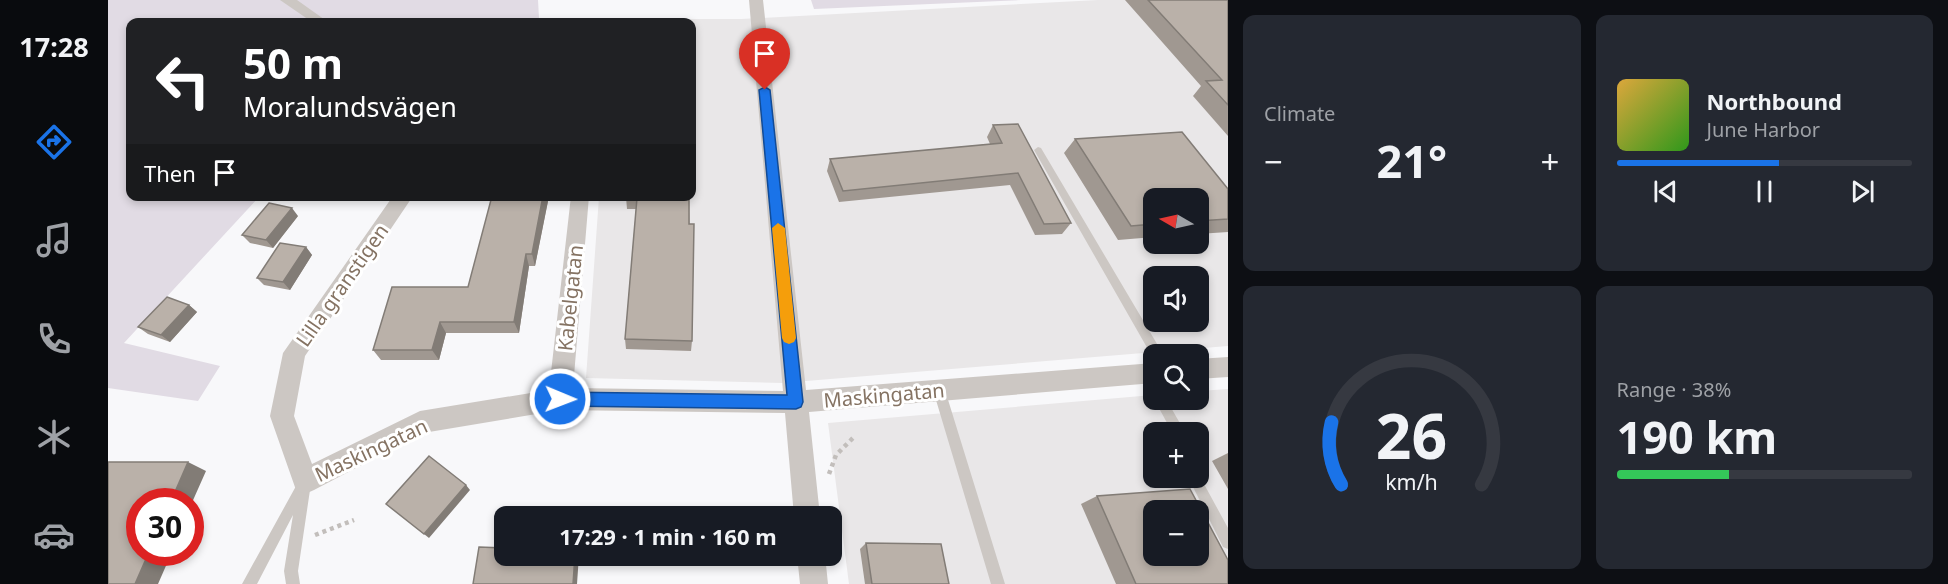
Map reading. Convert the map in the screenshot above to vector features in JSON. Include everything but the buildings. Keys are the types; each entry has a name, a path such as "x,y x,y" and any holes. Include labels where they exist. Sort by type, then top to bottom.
{"street":[{"path":"287,0 315,18"},
{"path":"756,0 806,506"},
{"name":"Lilla granstigen","path":"305,481 282,416 294,352 400,201"},
{"name":"Kabelgatan","path":"560,399 580,201"},
{"path":"1209,368 1228,367"},
{"name":"Maskingatan","path":"305,481 420,422 560,399 796,402 1143,373"},
{"path":"812,566 814,584"}],"lane":[{"path":"1038,150 1143,354"},
{"path":"939,390 998,584"},
{"path":"293,584 291,571 305,481"},
{"path":"249,584 305,481"},
{"path":"1200,488 1228,542"}],"path":[{"path":"827,484 836,455 855,436"},
{"path":"295,543 354,520"}],"shaded area":[{"path":"108,0 538,0 539,18 126,18 126,201 255,201 124,343 220,366 198,401 108,388"},
{"path":"811,0 1021,0 814,9"},
{"path":"1098,0 1228,0 1228,346 1209,348 1209,344 1143,344 1143,353 782,383 586,378 599,201 696,201 696,19 741,19"},
{"path":"1228,389 1228,584 849,584 842,530 842,506 839,506 828,423 1143,396 1143,410 1209,410 1209,390"}],"slow traffic":[{"path":"778,228 789,338"}],"route":[{"path":"560,399 796,402 765,90"}]}
